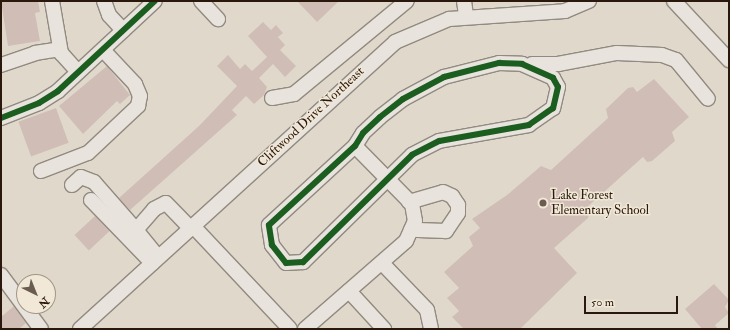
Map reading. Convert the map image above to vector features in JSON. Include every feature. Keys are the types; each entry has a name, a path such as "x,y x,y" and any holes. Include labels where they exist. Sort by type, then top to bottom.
{"street":[{"path":"52,1 60,49 78,72"},
{"path":"104,1 106,10 123,30"},
{"path":"1,118 45,100 103,50 155,1"},
{"path":"201,1 218,19"},
{"path":"272,98 294,94 407,1"},
{"path":"464,1 466,16"},
{"name":"Cliftwood Drive Northeast","path":"80,329 395,42 420,29 466,16 565,11 589,1"},
{"path":"674,1 729,60"},
{"path":"1,65 34,52 60,49"},
{"path":"41,171 88,153 138,106 140,96 135,84 103,50"},
{"path":"522,64 545,72 558,87 553,108 540,120 439,141 412,155 388,181 303,262 286,262 272,245 269,225 355,146 380,117 444,77 499,63 558,64 617,53 662,55 676,60 708,99"},
{"path":"305,329 406,241 415,221 409,202 355,146"},
{"path":"72,185 81,177 94,182 136,230 155,260"},
{"path":"409,202 443,192 452,196 458,209 452,226 446,231 411,230"},
{"path":"91,200 155,260"},
{"path":"136,230 154,209 166,203 290,329"},
{"path":"382,263 427,310 431,329"},
{"path":"1,275 41,329"},
{"path":"350,291 384,329"}],"building":[{"path":"1,1 38,1 40,12 35,13 40,41 8,46"},
{"path":"297,1 339,1 317,22"},
{"path":"263,22 271,30 276,25 283,33 278,37 285,45 280,50 296,66 285,77 273,64 259,78 267,87 264,95 254,104 246,96 232,110 237,115 130,210 119,198 199,126 237,86 217,66 228,55 240,69 245,64 252,71 267,57 248,36"},
{"path":"107,66 130,95 120,104 117,101 83,134 59,106"},
{"name":"Lake Forest Elementary School","path":"654,79 689,117 672,132 675,141 652,161 647,162 643,157 585,209 589,214 588,218 554,248 577,273 520,329 464,329 452,317 459,311 447,298 459,288 444,272 473,246 469,237 480,228 472,219 507,195 541,166 551,170 608,118 606,109 628,88 633,87 637,92"},
{"path":"56,108 69,143 31,156 18,122"},
{"path":"95,216 109,231 89,250 75,235"},
{"path":"714,284 729,300 725,307 729,313 715,325 718,329 702,329 685,309"},
{"path":"14,306 16,309 16,314 20,314 26,323 19,329 1,329 1,317"}],"cycle path":[{"path":"1,118 39,103 58,91 155,1"},
{"path":"499,63 522,64 553,78 558,87 553,108 529,125 439,141 412,155 303,262 286,263 272,245 269,225 355,146 363,133 380,117 403,99 444,77 499,63"}],"place":[{"name":"Lake Forest Elementary School","path":"543,203"}]}
